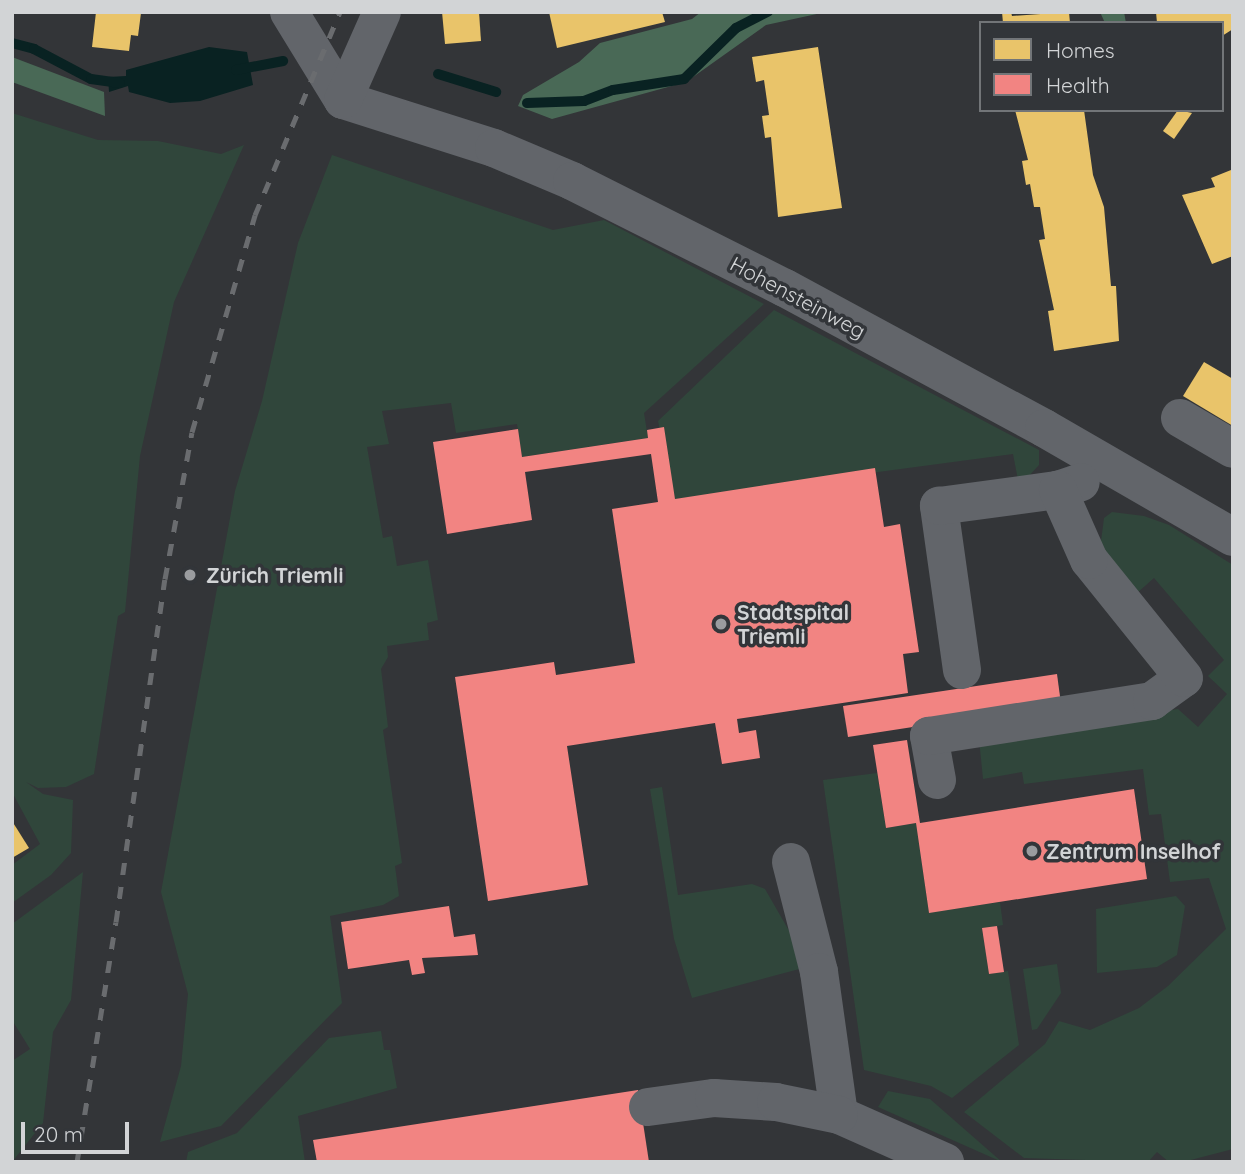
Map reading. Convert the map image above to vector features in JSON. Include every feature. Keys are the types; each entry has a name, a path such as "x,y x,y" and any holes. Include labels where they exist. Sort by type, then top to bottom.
{"street":[{"path":"289,12 344,100"},
{"path":"344,100 382,12"},
{"name":"Hohensteinweg","path":"344,100 494,148 572,181 785,288 1229,526"},
{"path":"1180,418 1233,449"},
{"path":"962,670 939,506 1058,489 1115,467"},
{"path":"937,780 929,736 1152,701 1184,678 1089,560 1058,489"},
{"path":"790,862 819,972 839,1115"},
{"path":"648,1107 714,1098 776,1102 839,1115 945,1162"}],"shaded area":[{"path":"209,47 247,52 253,85 200,101 170,103 129,92 128,86 109,92 108,77 126,76 126,70"},
{"path":"12,113 98,140 158,141 221,154 244,145 174,302 140,456 125,612 118,616 94,774 66,787 38,788 26,782 43,794 73,800 71,853 51,875 12,903 12,865 40,844 12,792"},
{"path":"332,155 553,230 604,220 764,304 644,413 648,438 522,457 517,424 456,433 451,403 382,411 389,444 367,447 383,538 392,536 397,566 428,560 438,620 427,623 429,640 387,646 388,657 381,669 388,727 383,730 402,863 395,866 399,896 383,905 330,916 342,1003 221,1126 160,1142 181,1066 188,994 161,892 235,491 262,401 298,243"},
{"path":"774,310 1039,450 1039,465 1027,478 1018,480 1013,454 675,499 658,421"},
{"path":"1112,512 1144,516 1169,525 1233,565 1233,1149 1183,1162 1169,1162 1157,1152 1148,1162 1024,1158 964,1112 1045,1044 1059,1021 1090,1030 1139,1008 1168,986 1226,929 1209,878 1170,882 1161,814 1149,815 1143,769 1024,784 1022,772 983,779 979,739 1178,709 1198,727 1227,694 1208,676 1224,660 1154,578 1137,593 1100,549 1104,518"},
{"path":"877,773 886,828 916,823 929,912 1000,902 1003,925 982,929 989,974 1008,971 1019,1045 952,1098 931,1086 864,1070 823,780"},
{"path":"662,787 678,895 752,884 765,889 799,948 803,968 692,998 674,939 650,789"},
{"path":"83,872 71,1000 53,1032 43,1123 12,1162 12,1061 30,1049 12,1020 12,924"},
{"path":"1176,896 1185,906 1177,955 1157,967 1097,973 1096,909"},
{"path":"1057,964 1061,993 1037,1029 1032,1030 1023,969"},
{"path":"381,1031 384,1050 390,1050 397,1088 298,1116 305,1162 186,1162 188,1152 237,1133 329,1038"},
{"path":"888,1091 930,1099 1002,1162 878,1107"}],"green space":[{"path":"701,12 826,12 766,25 686,82 552,119 518,106 523,95 579,62 600,43 692,19"},
{"path":"1100,12 1124,12 1126,21 1104,21"},
{"path":"12,57 104,92 105,116 12,82"}],"building: Homes":[{"path":"96,12 141,13 138,36 131,35 129,51 92,47"},
{"path":"442,12 479,12 481,41 445,44"},
{"path":"549,12 662,12 665,22 557,48"},
{"path":"1002,12 1011,12 1012,16 1069,12 1070,21 1003,21"},
{"path":"1156,12 1233,12 1233,29 1224,35 1224,21 1157,21"},
{"path":"818,47 842,208 778,217 771,137 765,138 762,116 769,115 764,80 756,82 752,57"},
{"path":"1016,112 1084,112 1093,175 1104,207 1111,286 1116,286 1119,341 1054,351 1048,311 1054,310 1039,240 1045,239 1040,207 1034,207 1030,184 1026,185 1022,161 1028,160"},
{"path":"1177,112 1192,113 1174,139 1163,131"},
{"path":"1231,170 1233,256 1212,264 1182,195 1215,187 1211,178"},
{"path":"1204,362 1233,379 1233,426 1183,396"},
{"path":"12,821 29,848 12,858"}],"building: Health":[{"path":"664,427 675,499 875,468 884,527 900,524 919,652 903,654 908,693 737,719 739,733 756,730 760,758 722,764 715,723 567,746 588,885 488,901 455,677 554,662 556,675 635,663 612,509 658,502 651,454 525,472 532,520 447,534 433,442 518,429 522,457 648,438 647,430"},
{"path":"1057,674 1061,704 848,737 843,706"},
{"name":"Zentrum Inselhof","path":"907,740 920,823 1134,789 1147,879 929,913 916,823 886,828 873,745"},
{"path":"449,906 454,937 475,934 478,955 422,958 425,973 412,975 409,960 348,969 341,922"},
{"path":"997,926 1004,972 989,974 982,928"},
{"path":"638,1090 649,1162 317,1162 313,1140"}],"waterway":[{"path":"527,103 584,101 613,90 684,79 736,28 768,12"},
{"path":"12,43 34,49 91,79 120,83"},
{"path":"236,70 283,61"},
{"path":"438,74 496,92"}],"railway":[{"path":"77,1162 116,922 165,579 192,432 255,215 340,12"}],"place":[{"name":"Zürich Triemli","path":"190,575"},
{"name":"Stadtspital Triemli","path":"721,624"},
{"name":"Zentrum Inselhof","path":"1032,851"}]}
